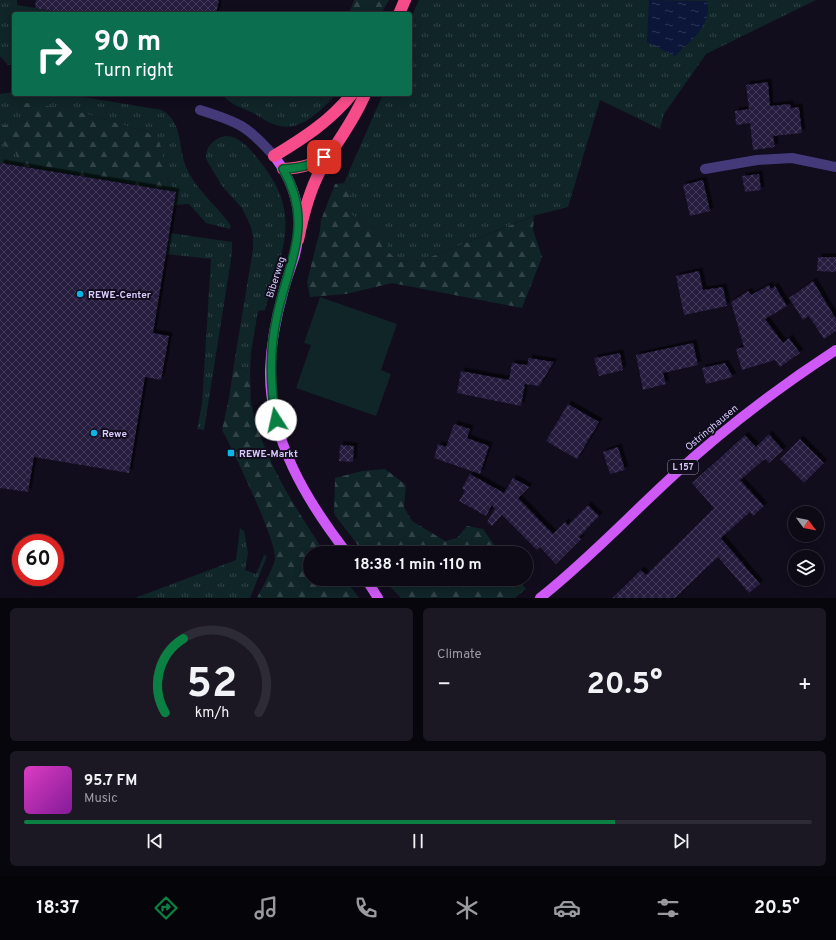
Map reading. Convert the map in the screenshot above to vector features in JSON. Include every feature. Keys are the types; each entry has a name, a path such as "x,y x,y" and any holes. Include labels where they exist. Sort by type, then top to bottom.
{"highway":[{"path":"400,12 405,0"},
{"path":"274,156 315,130 332,117 350,96"},
{"path":"298,240 303,215 311,191 322,169 350,126 364,96"},
{"path":"283,169 302,168 314,164 336,148"}],"main road":[{"name":"Biberweg","path":"274,156 283,169 294,191 297,203 299,228 298,240 276,317 271,363 271,395 283,444 295,473 327,527 342,546"},
{"name":"Ostringhausen","path":"540,598 579,565 679,471 736,421 767,397 836,350"},
{"path":"370,586 378,598"}],"street":[{"name":"Biberweg","path":"200,110 242,125 261,140 274,156"},
{"path":"705,169 757,160 792,158 836,167"}],"green space":[{"path":"0,0 17,0 17,5 59,12 12,12 12,65 8,65 0,56"},
{"path":"354,0 389,0 382,12 350,12"},
{"path":"419,0 816,0 706,54 664,114 660,129 600,100 568,207 533,216 423,260 400,262 387,251 387,235 344,211 352,190 344,183 382,96 412,96 412,16"},
{"path":"12,92 12,96 77,96 162,110 169,115 177,128 183,157 189,173 200,189 231,226 230,229 206,223 189,204 174,205 176,192 167,180 163,165 147,132 76,111 25,114 27,118 20,125 4,125 0,128 0,94"},
{"path":"224,96 334,96 324,107 309,119 293,126 285,127 266,121 235,105"},
{"path":"28,103 76,111 147,132 160,143 167,180 176,192 21,166 15,151 0,143 0,128 4,125 20,125 27,118 24,114 17,113 16,108 18,105"},
{"path":"225,136 240,140 258,159 272,179 281,198 285,216 285,233 277,269 265,310 258,311 251,352 250,373 234,364 253,249 251,227 242,208 222,186 206,159 207,150 211,144 217,139"},
{"path":"0,143 15,150 21,166 0,163"},
{"path":"344,183 352,190 345,211 387,235 387,251 400,262 423,260 534,216 533,230 542,257 522,308 392,283 346,294 310,297 307,282 320,230 321,220 335,184"},
{"path":"170,233 232,242 232,253 204,430 197,429 202,404 211,259 166,254"},
{"path":"320,297 397,324 381,370 391,374 376,416 296,388 311,345 304,343"},
{"path":"234,364 250,373 251,403 256,423 271,463 291,500 320,546 303,546 303,586 350,586 359,598 257,598 274,563 274,549 262,516 222,430"},
{"path":"385,469 406,485 404,507 412,521 445,541 457,538 467,526 483,529 495,546 359,546 334,514 335,478 362,471"},
{"path":"240,528 244,531 248,553 245,570 256,574 264,555 267,556 250,598 135,598 236,560"},
{"path":"390,586 524,586 526,589 515,598 401,598"}],"water":[{"path":"649,0 707,1 708,10 704,25 694,38 675,56 647,42"}],"building":[{"path":"36,0 219,0 216,12 59,12 35,8"},
{"path":"768,82 770,106 790,104 791,108 799,107 802,133 773,136 775,147 753,150 750,123 736,125 735,111 749,109 746,85"},
{"name":"REWE-Center","path":"0,163 176,192 153,333 169,336 161,380 145,377 129,473 34,457 28,492 0,488"},
{"path":"759,174 761,190 745,192 742,176"},
{"path":"703,180 710,211 690,216 683,185"},
{"path":"818,257 836,257 836,272 817,271"},
{"path":"699,271 703,290 723,287 727,306 684,315 676,276"},
{"path":"813,281 836,319 836,331 824,339 809,316 803,320 789,298"},
{"path":"769,285 771,289 775,286 787,306 765,319 783,343 789,338 800,353 780,367 775,360 742,370 736,349 744,347 731,302 748,291 751,295"},
{"path":"693,343 698,365 663,373 666,384 643,390 636,355"},
{"path":"620,353 623,370 599,376 594,358"},
{"path":"529,358 554,362 539,386 525,384 521,406 457,393 461,371 509,380 512,363 527,365"},
{"path":"725,363 733,377 706,384 702,368"},
{"path":"568,404 599,422 577,459 546,441"},
{"path":"454,424 470,429 467,438 489,446 480,474 434,458 438,444 446,447"},
{"path":"769,434 783,450 769,463 765,459 740,480 764,506 753,516 750,512 721,538 760,584 749,593 718,557 675,598 612,598 641,570 646,575 714,508 692,483 745,435 756,447"},
{"path":"800,439 824,463 804,483 780,459"},
{"path":"340,445 354,446 353,462 339,461"},
{"path":"618,447 625,470 610,474 603,452"},
{"path":"470,474 504,493 513,478 529,487 518,498 553,534 565,522 568,525 588,505 599,516 579,537 581,539 556,564 540,547 537,550 502,515 492,526 487,522 495,509 492,505 486,516 459,501 465,491 462,488"}],"place":[{"name":"REWE-Center","path":"80,294"},
{"name":"Rewe","path":"94,433"},
{"name":"REWE-Markt","path":"231,453"}],"route":[{"path":"276,420 271,395 270,370 272,343 276,317 295,256 299,228 299,215 294,191 283,169 302,168 314,164 324,157"}]}
